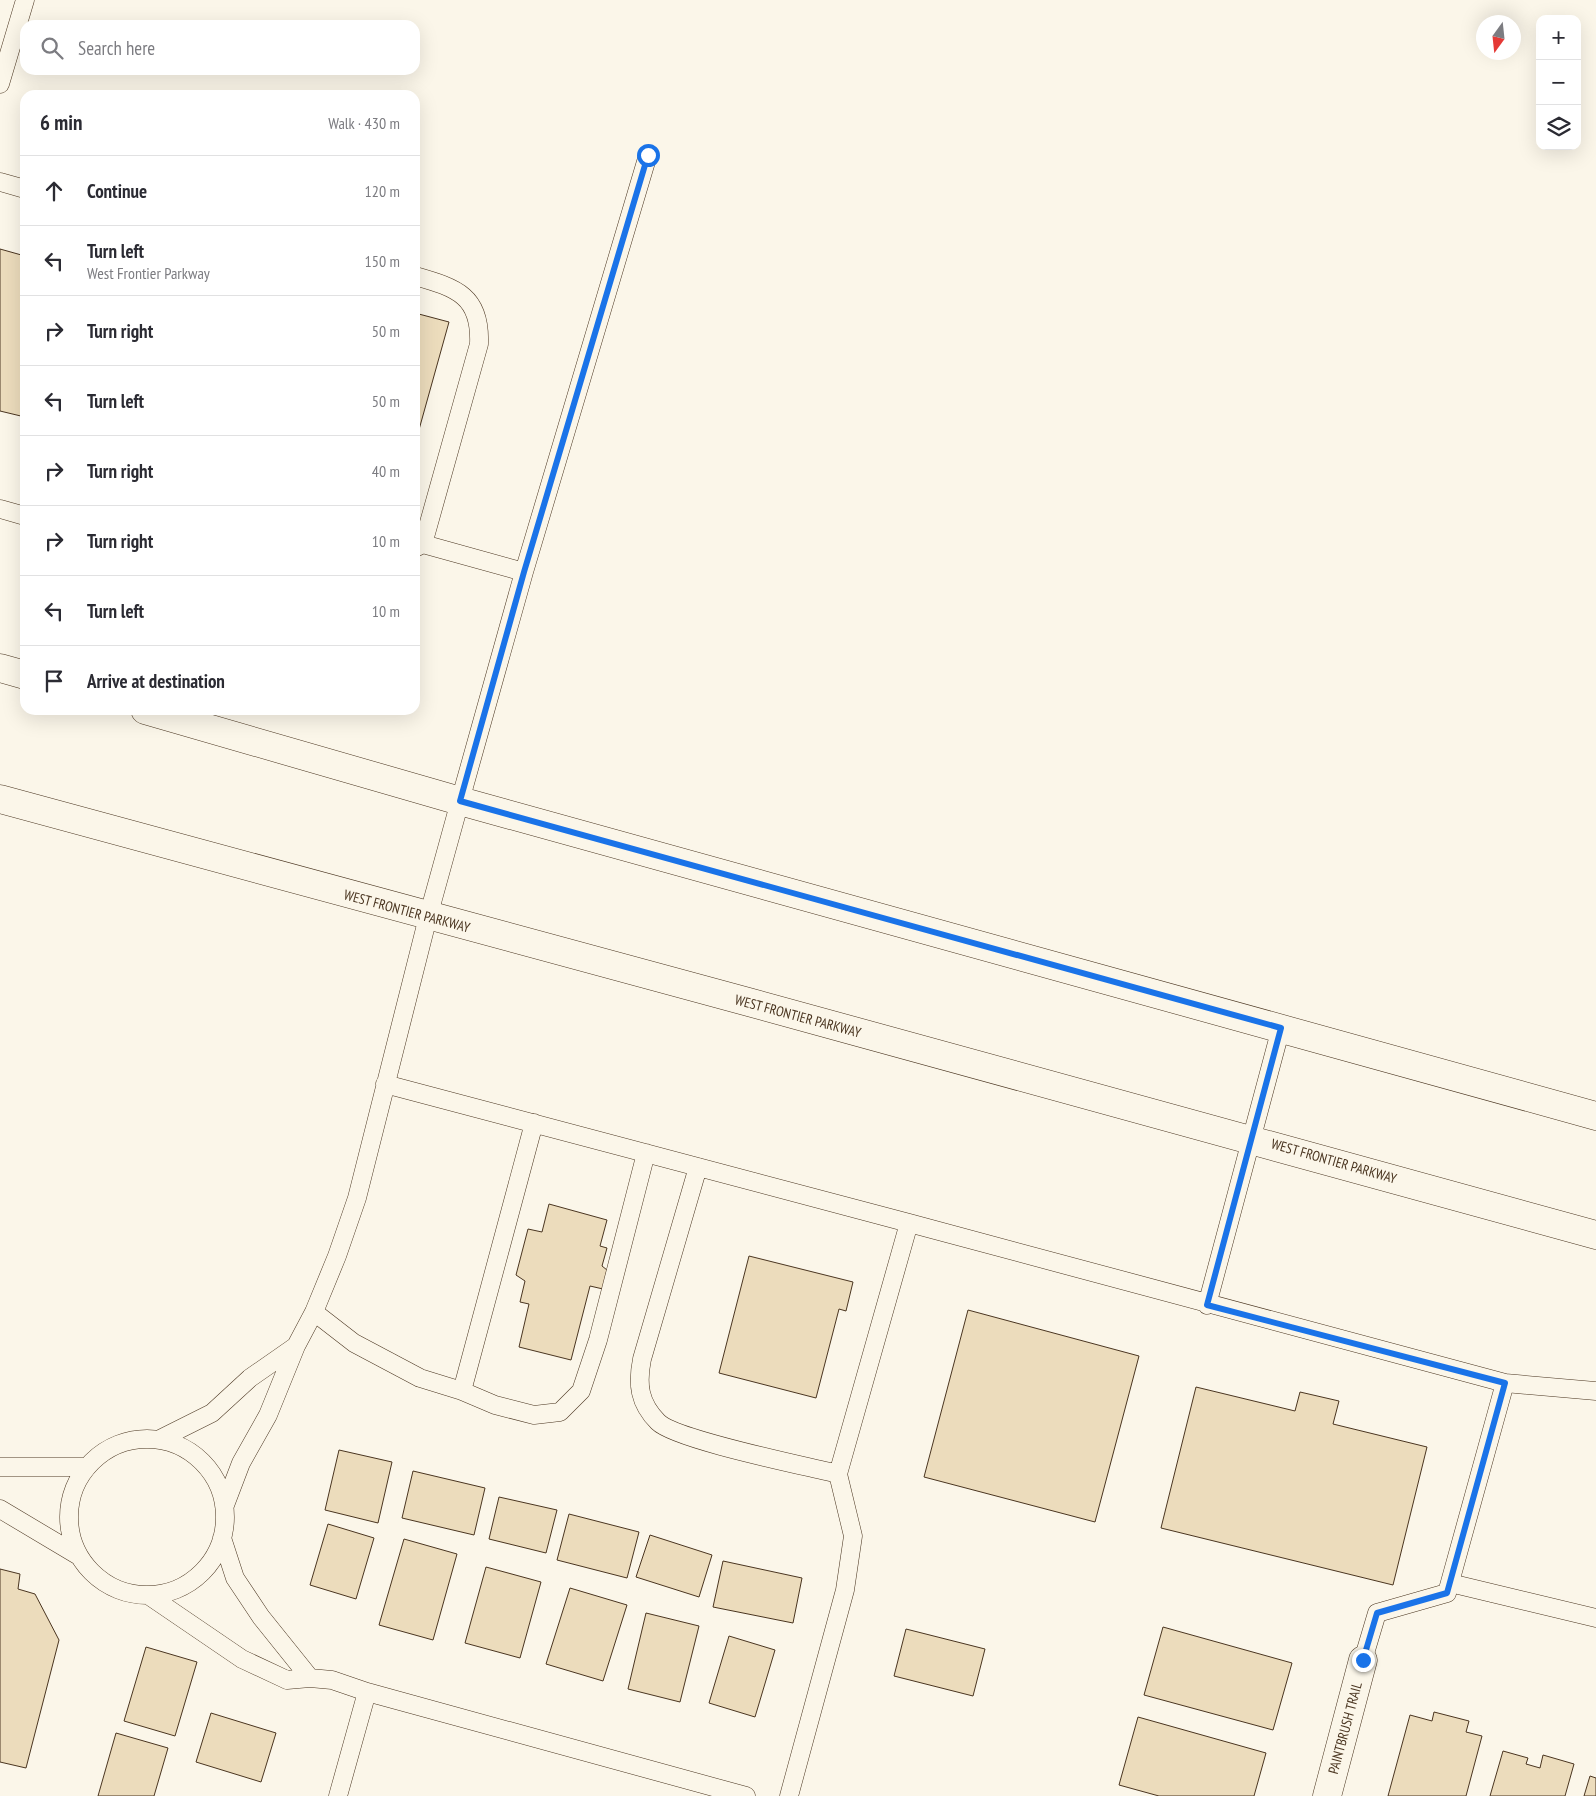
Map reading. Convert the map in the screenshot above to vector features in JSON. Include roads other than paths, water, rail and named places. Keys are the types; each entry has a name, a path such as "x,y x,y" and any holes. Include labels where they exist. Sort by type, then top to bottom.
{"street":[{"path":"0,668 20,674"},
{"path":"162,715 460,801 1596,1116"},
{"name":"WEST FRONTIER PARKWAY","path":"0,799 428,917 1252,1138 1596,1235"},
{"name":"PAINTBRUSH TRAIL","path":"1327,1796 1363,1660"}],"lane":[{"path":"0,84 21,1"},
{"path":"225,1505 240,1463 268,1415 296,1346 314,1312 337,1256 357,1198 428,917 460,801 524,572 648,155"},
{"path":"0,182 20,188"},
{"path":"420,277 437,282 461,294 474,307 480,323 479,344 420,543"},
{"path":"0,509 20,515"},
{"path":"420,546 524,572"},
{"path":"1207,1305 1281,1028"},
{"path":"386,1084 1207,1305 1505,1383 1596,1391"},
{"path":"462,1391 534,1123"},
{"path":"314,1312 354,1344 420,1378 462,1391 495,1405 534,1415 560,1412 581,1390 598,1340 646,1153"},
{"path":"698,1167 642,1359 638,1378 641,1398 659,1423 683,1436 838,1474"},
{"path":"788,1796 845,1590 853,1536 838,1474 909,1224"},
{"path":"160,1439 212,1413 250,1378 296,1346"},
{"path":"1363,1660 1377,1613 1447,1593 1505,1383"},
{"path":"135,1439 160,1439 183,1447 203,1462 217,1482 225,1505 225,1530 216,1555 198,1576 175,1590 148,1595 121,1590 97,1578 79,1556 70,1531 69,1504 77,1480 92,1461 112,1447 135,1439"},
{"path":"0,1467 87,1467"},
{"path":"0,1509 79,1556"},
{"path":"222,1538 235,1578 261,1618 310,1678"},
{"path":"1450,1583 1596,1618"},
{"path":"148,1595 242,1659 287,1680 310,1678 332,1680 367,1692 746,1796"},
{"path":"338,1796 367,1692"}]}
